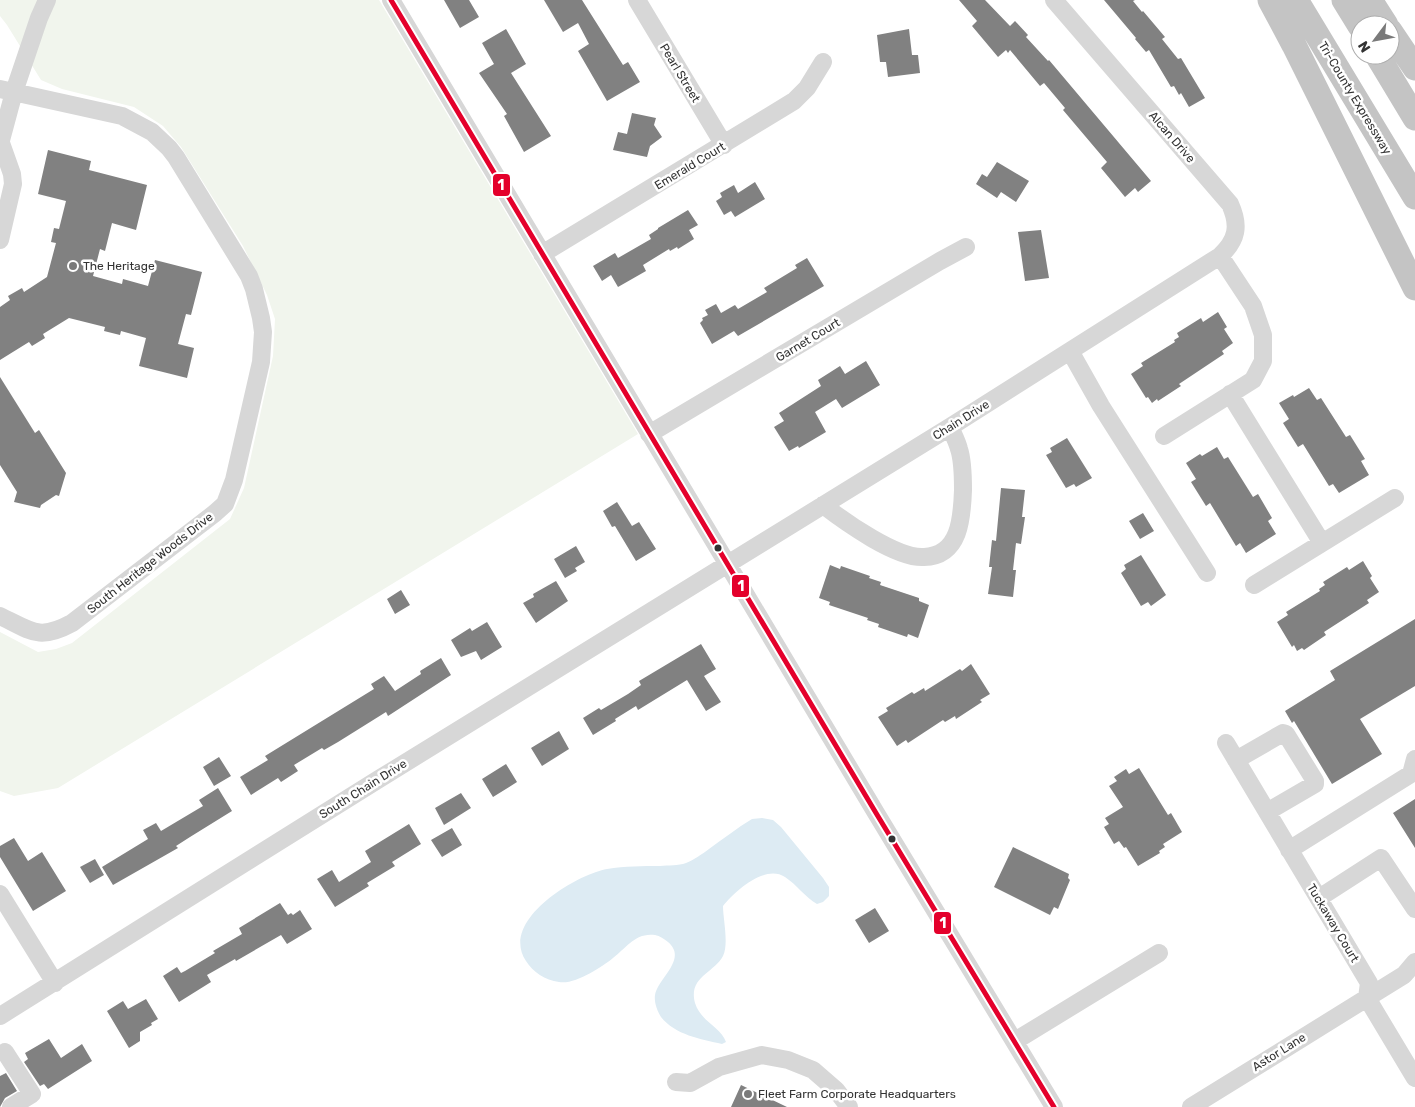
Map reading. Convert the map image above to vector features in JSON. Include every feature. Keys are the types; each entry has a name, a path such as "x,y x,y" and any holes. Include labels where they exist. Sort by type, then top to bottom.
{"highway":[{"path":"1270,0 1415,288"},
{"name":"Tri-County Expressway","path":"1296,0 1415,197"},
{"path":"1344,0 1353,15"},
{"path":"1370,0 1380,15"},
{"path":"1400,45 1415,68"},
{"path":"1383,65 1415,118"}],"street":[{"path":"0,240 13,184 12,174 1,144 7,90 47,0"},
{"path":"391,0 1054,1107"},
{"name":"Pearl Street","path":"637,0 724,145"},
{"name":"Alcan Drive","path":"1054,0 1230,204 1236,220 1235,237 1229,248 1220,256 1193,273"},
{"name":"Emerald Court","path":"542,254 794,101 808,88 822,62"},
{"name":"South Heritage Woods Drive","path":"0,616 28,630 40,633 51,633 62,629 225,504 234,480 260,362 262,340 259,303 249,276 169,148 143,126 122,116 7,90"},
{"name":"Garnet Court","path":"650,434 966,247"},
{"path":"1164,436 1253,380 1263,361 1264,335 1253,306 1220,256"},
{"name":"Chain Drive","path":"728,565 1193,273"},
{"path":"1070,351 1101,406 1207,573"},
{"path":"1230,394 1322,543"},
{"path":"823,505 864,534 902,552 922,558 941,554 952,544 959,530 962,501 963,475 960,450 950,427"},
{"path":"1254,585 1395,498"},
{"name":"South Chain Drive","path":"0,1016 379,779 728,565"},
{"path":"1236,760 1283,733 1286,734 1315,781 1315,784 1267,812"},
{"name":"Tuckaway Court","path":"1226,744 1369,983 1367,998"},
{"path":"1290,850 1411,774 1415,759"},
{"path":"1319,898 1381,858 1415,910"},
{"path":"0,894 55,982"},
{"path":"1015,1041 1159,953"},
{"name":"Astor Lane","path":"1191,1107 1404,975 1415,962"},
{"path":"1367,998 1415,1078"},
{"path":"2,1051 32,1094 11,1107"},
{"path":"676,1082 690,1083 719,1067 762,1055 788,1060 813,1070 836,1090 849,1107"}],"shaded area":[{"path":"0,0 379,0 638,434 58,788 14,796 0,791 0,632 38,652 56,649 72,643 230,519 244,488 273,356 275,319 267,295 243,246 181,147 163,126 134,107 62,89 41,80 0,16"},
{"path":"752,819 773,820 781,827 823,878 829,887 829,896 823,902 817,904 785,877 769,874 751,881 735,893 723,906 726,938 725,951 719,962 698,981 694,994 698,1010 720,1032 726,1042 722,1044 681,1032 673,1028 661,1017 656,1006 655,995 670,969 675,955 673,948 668,942 659,936 648,935 637,938 608,962 573,981 559,982 544,977 536,972 526,961 520,946 523,931 531,916 544,902 560,890 577,880 607,869 686,863 701,855"}],"building":[{"path":"444,0 469,0 479,17 460,28"},
{"path":"544,0 582,0 623,65 628,62 640,82 607,101 578,51 589,44 578,23 563,32"},
{"path":"959,0 985,0 1010,26 1015,21 1028,35 1026,37 1049,60 1151,181 1138,192 1135,188 1125,197 1101,168 1107,162 1063,110 1065,108 1044,83 1040,86 1010,50 1008,53 1006,50 998,57 972,26 977,21"},
{"path":"1104,0 1135,0 1133,1 1165,37 1162,39 1178,59 1181,58 1205,98 1189,107 1181,93 1179,95 1174,86 1171,87 1149,50 1146,52"},
{"path":"506,29 526,64 511,73 551,136 524,152 504,116 507,114 479,73 494,64 482,43"},
{"path":"909,29 912,55 918,55 920,73 888,77 886,62 880,62 877,35"},
{"path":"632,113 656,118 654,125 662,137 650,146 647,157 613,150 618,132 627,134"},
{"name":"The Heritage","path":"48,150 91,161 89,170 147,185 136,230 112,223 105,251 100,249 93,276 122,284 123,279 148,286 155,260 202,272 191,315 186,314 178,344 194,348 187,378 139,366 146,338 121,331 120,335 104,331 105,327 69,318 43,334 45,338 32,346 29,342 0,360 0,307 10,300 8,296 22,288 24,292 47,277 56,243 51,242 54,228 59,229 66,201 38,194"},
{"path":"997,162 1029,181 1016,202 1001,192 997,198 976,184 982,174 987,177"},
{"path":"755,182 765,199 735,217 731,211 724,215 716,201 722,197 720,193 734,185 738,193"},
{"path":"688,210 698,225 689,230 694,239 678,249 677,247 670,251 669,249 643,265 646,271 618,287 611,275 602,281 593,266 615,253 618,258 651,239 649,235"},
{"path":"1041,230 1049,278 1025,281 1018,232"},
{"path":"807,258 824,286 738,336 734,331 712,344 700,323 703,320 702,318 708,315 705,310 716,304 721,313 735,305 738,309 767,292 764,288 797,268 795,265"},
{"path":"1218,312 1227,327 1224,329 1233,343 1222,351 1224,354 1179,384 1181,386 1152,403 1148,397 1146,398 1131,374 1143,366 1141,363 1175,342 1174,340 1179,337 1177,333 1201,318 1203,322"},
{"path":"866,361 880,385 842,408 836,399 815,412 826,432 799,448 798,446 789,451 774,427 784,421 779,413 821,386 818,380 840,366 845,374"},
{"path":"0,377 35,433 39,430 66,473 59,496 56,495 41,505 40,508 14,502 17,492 0,465"},
{"path":"1309,388 1317,400 1321,398 1346,437 1350,435 1365,459 1361,461 1369,475 1339,493 1333,484 1329,486 1303,444 1298,447 1283,423 1289,419 1279,403"},
{"path":"1067,438 1092,478 1076,487 1074,484 1066,488 1046,455 1052,452 1050,448"},
{"path":"1217,447 1224,459 1228,457 1253,497 1258,494 1272,518 1268,521 1276,534 1246,553 1240,543 1236,546 1210,503 1206,506 1191,482 1196,479 1186,463 1200,454 1202,456"},
{"path":"1001,488 1025,490 1022,517 1025,517 1021,544 1016,543 1013,597 988,594 992,567 989,567 992,540 996,541"},
{"path":"617,502 632,526 639,522 656,549 636,561 615,526 612,527 603,511"},
{"path":"1143,513 1154,531 1140,539 1129,521"},
{"path":"576,546 585,562 575,568 577,571 565,578 554,559"},
{"path":"1141,555 1166,595 1151,606 1148,602 1141,606 1121,573 1126,569 1124,565"},
{"path":"1363,561 1372,576 1370,578 1379,592 1367,600 1369,603 1324,632 1326,635 1304,650 1302,648 1297,651 1294,645 1292,647 1277,622 1288,615 1286,612 1320,591 1319,589 1325,585 1323,582 1347,567 1349,570"},
{"path":"830,565 840,569 841,566 870,576 869,578 881,582 880,585 919,598 919,601 929,605 918,638 908,634 907,637 878,627 879,624 867,620 868,618 829,605 830,602 819,598"},
{"path":"556,581 568,601 536,623 523,603 534,597 533,594"},
{"path":"401,590 410,605 395,614 387,599"},
{"path":"1415,619 1415,686 1360,719 1382,754 1332,784 1294,721 1292,723 1285,711 1335,680 1330,671"},
{"path":"487,622 502,647 481,660 476,651 461,657 451,640 470,628 472,631"},
{"path":"701,644 716,669 704,676 721,702 706,711 687,680 638,710 636,706 593,735 583,718 628,694 641,685 639,681"},
{"path":"441,658 451,675 388,716 386,712 338,742 324,750 322,748 294,765 298,771 281,782 278,778 251,795 240,777 268,760 265,756 374,689 371,684 384,676 395,691 421,674 420,671"},
{"path":"971,664 990,694 980,700 982,702 956,719 955,716 945,722 943,720 908,743 906,740 897,746 878,717 888,711 886,708 912,692 914,694 924,688 925,691"},
{"path":"559,731 569,749 542,766 531,748"},
{"path":"219,757 231,776 214,786 203,767"},
{"path":"506,764 517,782 493,797 482,779"},
{"path":"1139,768 1168,815 1171,813 1182,832 1163,844 1165,847 1159,851 1160,853 1138,866 1126,847 1124,848 1119,841 1114,844 1104,827 1109,824 1105,818 1123,807 1109,786 1117,781 1114,777 1126,769 1129,774"},
{"path":"218,788 232,811 176,846 178,848 113,885 102,867 148,839 143,830 156,823 161,831 203,806 199,800"},
{"path":"461,793 471,808 444,825 435,808"},
{"path":"1415,799 1415,848 1393,813"},
{"path":"409,824 421,844 392,862 395,866 367,883 369,886 335,907 317,879 332,870 339,882 371,862 365,851"},
{"path":"452,828 462,845 442,857 431,840"},
{"path":"14,838 28,861 42,852 66,891 33,911 0,857 0,846"},
{"path":"1013,847 1069,874 1068,878 1070,880 1058,909 1054,907 1050,915 994,887"},
{"path":"95,859 104,875 90,883 80,867"},
{"path":"280,903 288,915 291,913 293,915 300,910 312,929 287,944 281,935 236,961 235,959 207,975 211,982 179,1002 163,976 177,967 181,973 215,953 213,951 242,934 239,928"},
{"path":"875,908 889,931 869,943 855,920"},
{"path":"146,999 158,1019 140,1032 140,1041 129,1048 107,1011 123,1001 128,1009"},
{"path":"49,1039 61,1058 82,1044 92,1061 48,1089 44,1084 40,1086 24,1062 28,1059 25,1053"},
{"path":"6,1073 17,1091 5,1098 0,1107 0,1076"},
{"name":"Fleet Farm Corporate Headquarters","path":"741,1085 787,1107 731,1107"}],"transit line":[{"name":"1","path":"391,0 876,813 1054,1107"}],"place":[{"name":"The Heritage","path":"73,266"},
{"name":"Fleet Farm Corporate Headquarters","path":"748,1094"}]}
